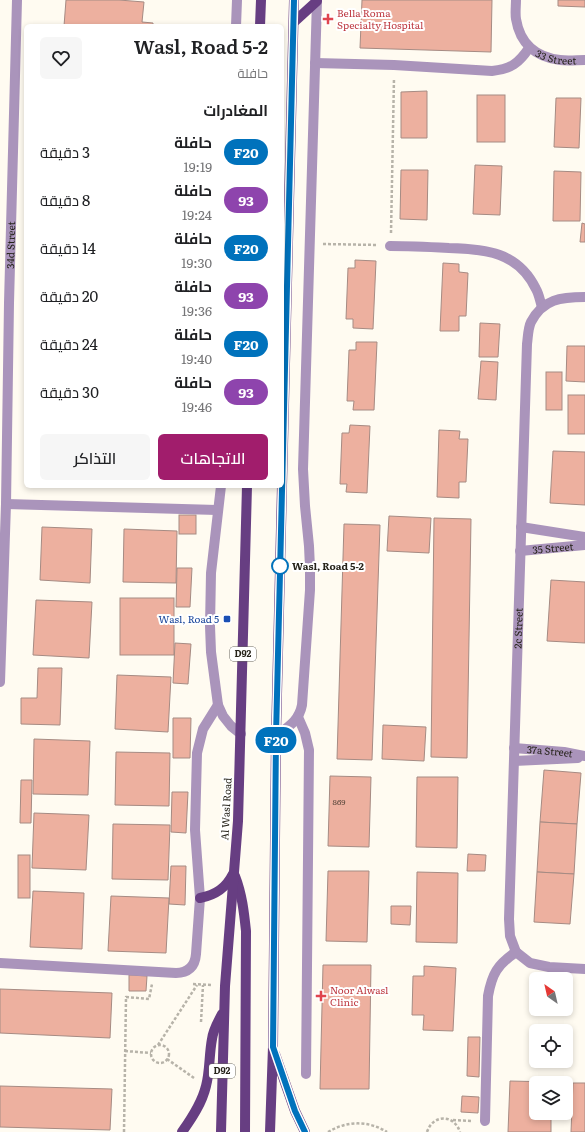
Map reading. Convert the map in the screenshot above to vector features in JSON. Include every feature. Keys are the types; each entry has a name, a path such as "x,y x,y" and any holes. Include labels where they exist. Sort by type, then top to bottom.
{"main road":[{"path":"260,24 261,0"},
{"path":"284,409 294,0"},
{"path":"294,22 317,0"},
{"name":"Al Wasl Road","path":"220,1132 224,986 238,821 247,488"},
{"path":"270,1132 273,1047 276,736 282,488"},
{"path":"200,898 209,896 225,887 234,872"},
{"path":"234,872 241,891 246,931 245,1132"},
{"path":"182,1132 198,1107 206,1086 212,1038 224,1010"},
{"path":"273,1047 295,1111 305,1132"}],"street":[{"name":"34d Street","path":"0,682 6,504 4,302 17,0"},
{"path":"236,24 237,0"},
{"path":"276,736 290,726 298,717 302,705 310,590 309,546 303,482 317,0"},
{"path":"315,63 394,65 492,71 504,70 514,65 523,57 529,48 520,34 516,18 516,0"},
{"name":"33 Street","path":"529,48 544,56 560,60 585,60"},
{"path":"390,246 477,249 495,253 512,261 526,274 536,290 542,307 559,298 585,297"},
{"name":"2c Street","path":"516,952 510,936 509,919 527,344 530,323 542,307"},
{"path":"220,488 211,573 211,652 218,705 223,716 231,726 241,734"},
{"path":"6,504 218,510"},
{"name":"35 Street","path":"521,527 585,537"},
{"name":"35 Street","path":"520,551 585,545"},
{"path":"0,963 182,973 193,966 196,961 200,898 195,830 197,753 203,729 218,705"},
{"path":"298,717 305,733 309,750 306,1074"},
{"name":"37a Street","path":"514,748 564,752 585,756"},
{"name":"37a Street","path":"514,761 550,760 585,756"},
{"path":"485,1121 488,996 490,983 496,970 504,960 516,952 530,963 549,967 585,969"}],"path":[{"path":"310,244 390,246 394,65"},
{"path":"124,1132 126,997 149,999 153,982"},
{"path":"190,984 203,985"},
{"path":"158,1045 166,1048 168,1051 167,1059 160,1063 156,1062 151,1056 151,1052 153,1048 158,1045 197,984"},
{"path":"126,1051 151,1052"},
{"path":"167,1059 197,1080"},
{"path":"427,1132 428,1127 438,1119 445,1118 452,1120 485,1121"},
{"path":"452,1120 457,1125 460,1132"},
{"path":"328,1132 344,1125 356,1123 379,1127 386,1132"}],"building":[{"path":"66,0 119,0 144,2 142,22 153,23 153,24 64,24"},
{"path":"362,0 492,0 491,52 360,48"},
{"path":"558,0 585,0 585,7 558,6"},
{"path":"427,91 427,138 401,138 401,92"},
{"path":"477,95 505,95 505,142 477,142"},
{"path":"556,98 581,98 579,148 554,147"},
{"path":"475,165 502,166 500,215 473,214"},
{"path":"401,170 428,170 427,220 400,219"},
{"path":"554,171 581,172 580,221 553,221"},
{"path":"582,223 585,224 585,242 580,242"},
{"path":"355,260 376,261 373,329 353,328 353,319 346,319 348,268 355,268"},
{"path":"443,263 459,264 459,272 468,273 466,316 459,316 459,331 440,331"},
{"path":"480,323 500,324 498,357 479,357"},
{"path":"356,342 377,342 374,410 353,410 354,401 347,401 349,350 356,350"},
{"path":"567,346 585,346 585,382 566,381"},
{"path":"481,361 498,362 496,400 478,399"},
{"path":"546,372 562,372 562,410 546,410"},
{"path":"568,395 585,395 585,434 568,434"},
{"path":"350,425 370,426 367,493 346,492 347,484 340,484 342,433 349,433"},
{"path":"439,430 460,431 459,439 468,439 466,482 459,482 459,498 437,497"},
{"path":"553,451 585,452 585,505 550,503"},
{"path":"179,515 196,515 196,534 179,534"},
{"path":"389,516 431,518 429,553 387,551"},
{"path":"434,518 471,519 467,758 431,757"},
{"path":"344,524 380,525 372,760 337,759"},
{"path":"42,527 92,529 90,583 40,580"},
{"path":"124,529 177,531 176,583 123,582"},
{"path":"177,568 192,568 190,607 176,607"},
{"path":"551,580 585,582 585,643 547,641"},
{"path":"120,598 174,598 174,655 120,655"},
{"path":"36,600 92,602 89,658 33,655"},
{"path":"175,643 191,644 188,684 173,683"},
{"path":"38,668 62,668 60,725 21,724 21,698 37,698"},
{"path":"117,675 171,677 168,732 115,729"},
{"path":"173,718 191,718 190,758 173,758"},
{"path":"383,725 426,727 424,761 382,759"},
{"path":"34,739 90,741 88,795 33,794"},
{"path":"116,752 170,753 169,806 115,805"},
{"path":"544,770 581,773 577,824 540,822"},
{"path":"330,776 371,777 369,847 328,846"},
{"path":"417,777 458,777 457,848 416,847"},
{"path":"21,780 32,780 31,823 20,823"},
{"path":"172,792 188,792 186,833 171,832"},
{"path":"34,813 89,815 86,870 32,868"},
{"path":"540,822 577,824 574,874 537,872"},
{"path":"113,824 170,825 168,880 112,879"},
{"path":"468,854 486,855 485,871 467,871"},
{"path":"18,855 30,855 30,898 18,898"},
{"path":"171,866 186,866 185,905 169,904"},
{"path":"328,871 369,871 367,942 326,941"},
{"path":"417,872 458,873 457,943 416,942"},
{"path":"537,872 574,874 570,924 534,922"},
{"path":"33,891 84,893 82,949 30,947"},
{"path":"111,896 169,898 166,953 108,951"},
{"path":"391,906 411,906 410,925 391,924"},
{"path":"323,965 371,965 369,1089 320,1089"},
{"path":"424,966 456,968 453,1031 423,1030 424,1015 412,1015 413,976 424,976"},
{"path":"129,975 147,976 146,991 129,991"},
{"path":"0,989 112,993 110,1038 0,1033"},
{"path":"468,1037 480,1037 479,1077 467,1076"},
{"path":"510,1081 529,1081 529,1120 551,1120 551,1132 508,1132"},
{"path":"573,1083 585,1083 585,1132 571,1132 571,1120 573,1120"},
{"path":"0,1086 112,1089 110,1130 0,1127"},
{"path":"462,1096 479,1097 478,1113 461,1112"}],"bus line":[{"name":"F20","path":"284,409 294,0"},
{"name":"F20","path":"282,488 276,736 273,1047 295,1111 305,1132"}],"place":[{"name":"Bella Roma Specialty Hospital","path":"328,19"},
{"name":"Wasl, Road 5-2","path":"280,566"},
{"name":"Wasl, Road 5","path":"227,619"},
{"name":"Noor Alwasl Clinic","path":"321,996"}]}
